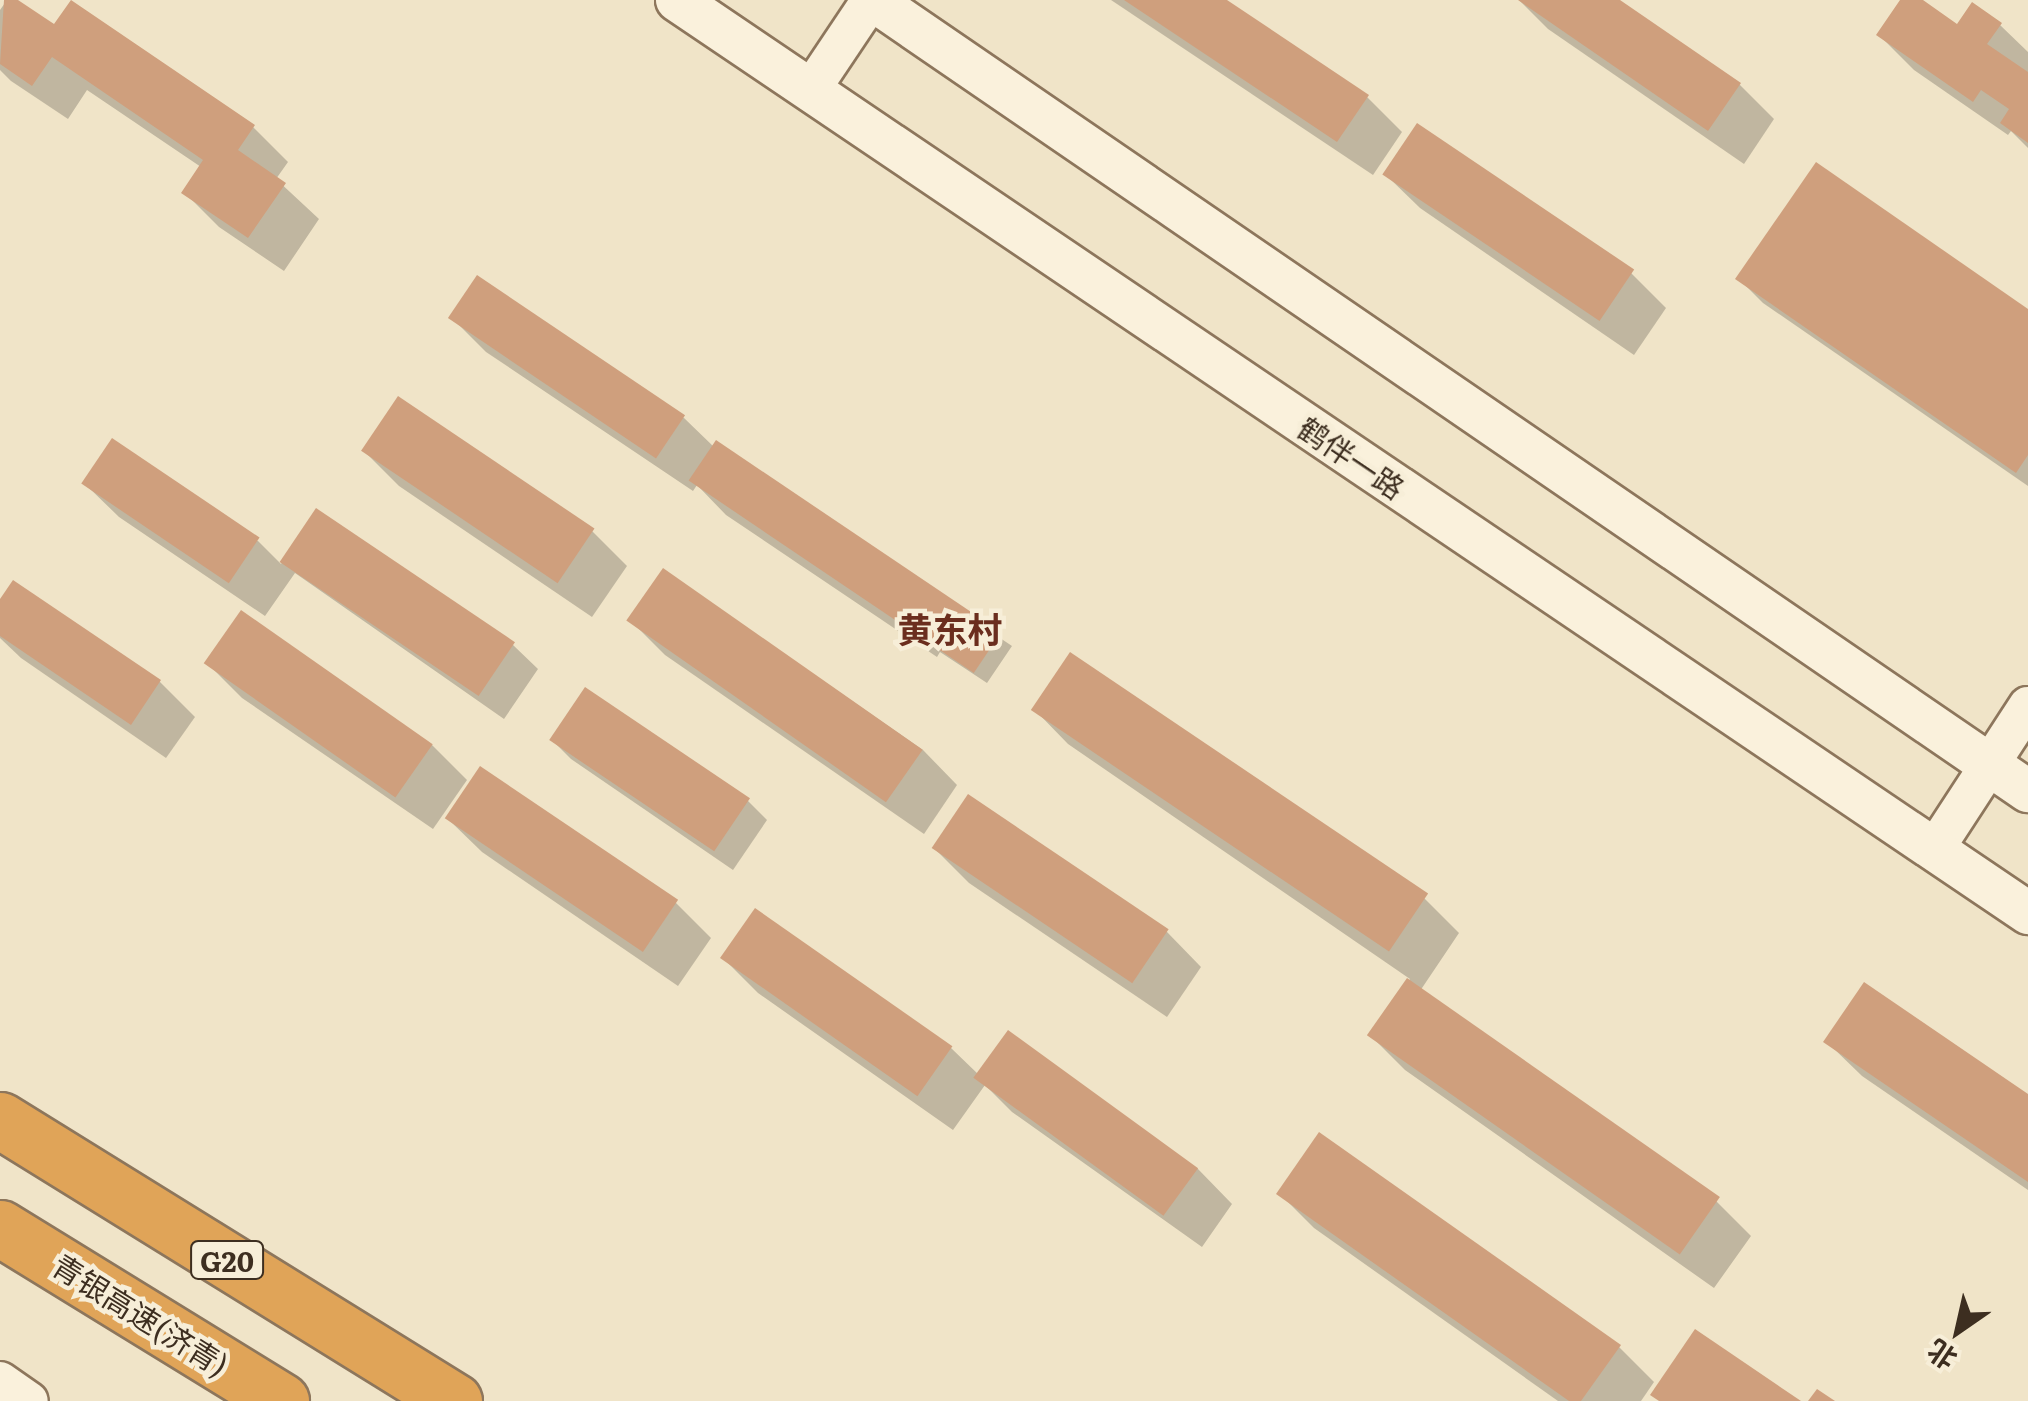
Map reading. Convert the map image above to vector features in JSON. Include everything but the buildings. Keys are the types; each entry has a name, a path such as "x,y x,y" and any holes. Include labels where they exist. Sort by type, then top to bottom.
{"highway":[{"name":"G20","path":"0,1120 454,1401"},
{"name":"青银高速(济青)","path":"0,1228 282,1401"}],"main road":[{"name":"鹤伴一路","path":"678,0 2028,913"},
{"path":"872,0 2028,791"}],"street":[{"path":"810,91 872,0"},
{"path":"1934,850 2028,706"},
{"path":"0,1381 30,1401"}],"district":[{"name":"黄东村","path":"950,628"}]}
